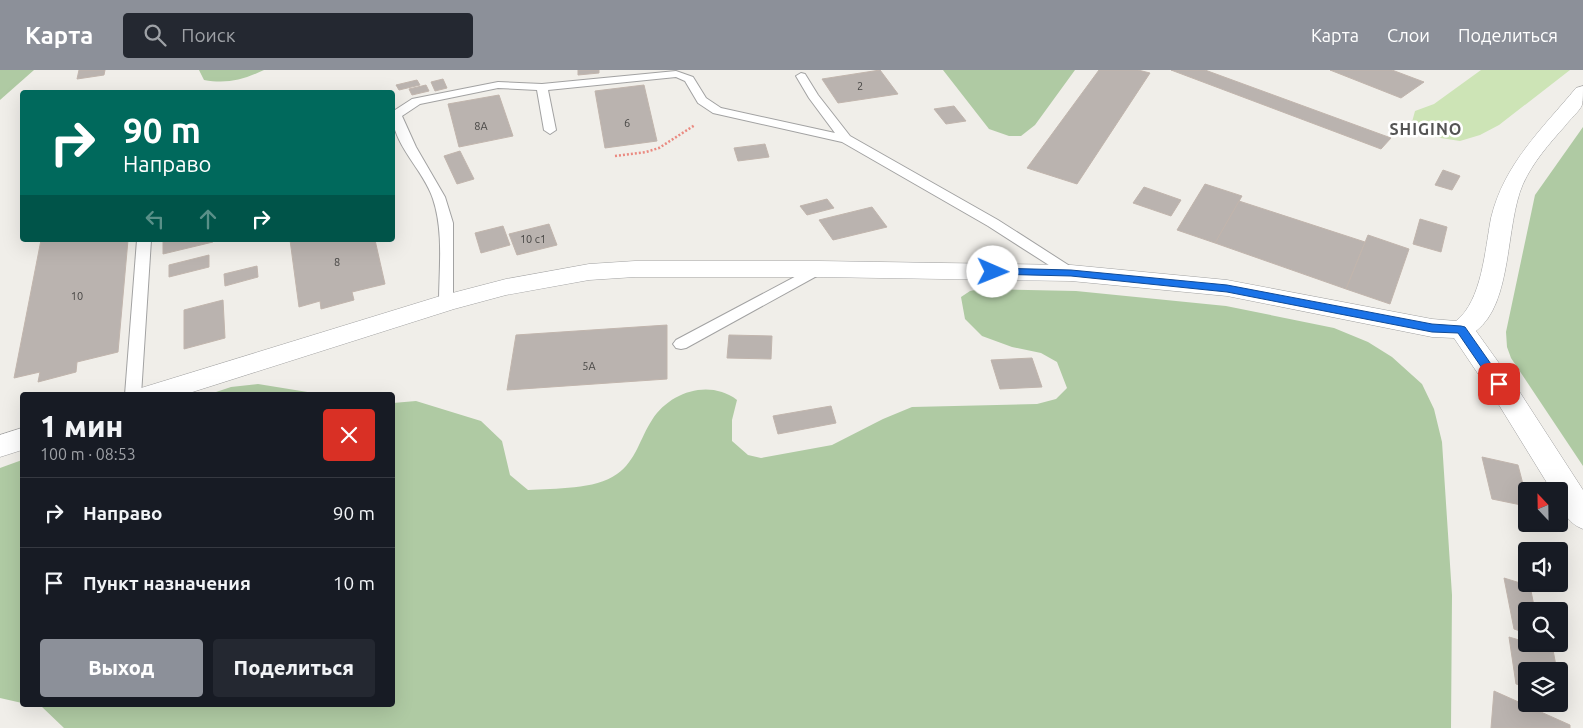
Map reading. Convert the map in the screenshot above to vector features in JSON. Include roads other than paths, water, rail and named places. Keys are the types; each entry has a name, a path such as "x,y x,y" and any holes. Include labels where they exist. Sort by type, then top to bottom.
{"street":[{"path":"162,392 446,303 506,287 589,272 635,269 819,269 1071,273 1227,288 1432,328 1461,329 1474,322 1480,311 1492,274 1511,187 1530,154 1554,129 1583,92"},
{"path":"1461,329 1509,398 1583,516"},
{"path":"0,446 20,439"}],"lane":[{"path":"446,303 446,223 439,197 410,147 396,115 416,101 449,93 498,85 542,87 676,74 687,77 694,83 706,104 717,111 846,139 993,222 1071,273"},
{"path":"801,76 813,96 846,139"},
{"path":"542,87 550,130"},
{"path":"133,392 144,242"},
{"path":"681,344 819,269"}],"district":[{"name":"SHIGINO","path":"1426,129"}]}
